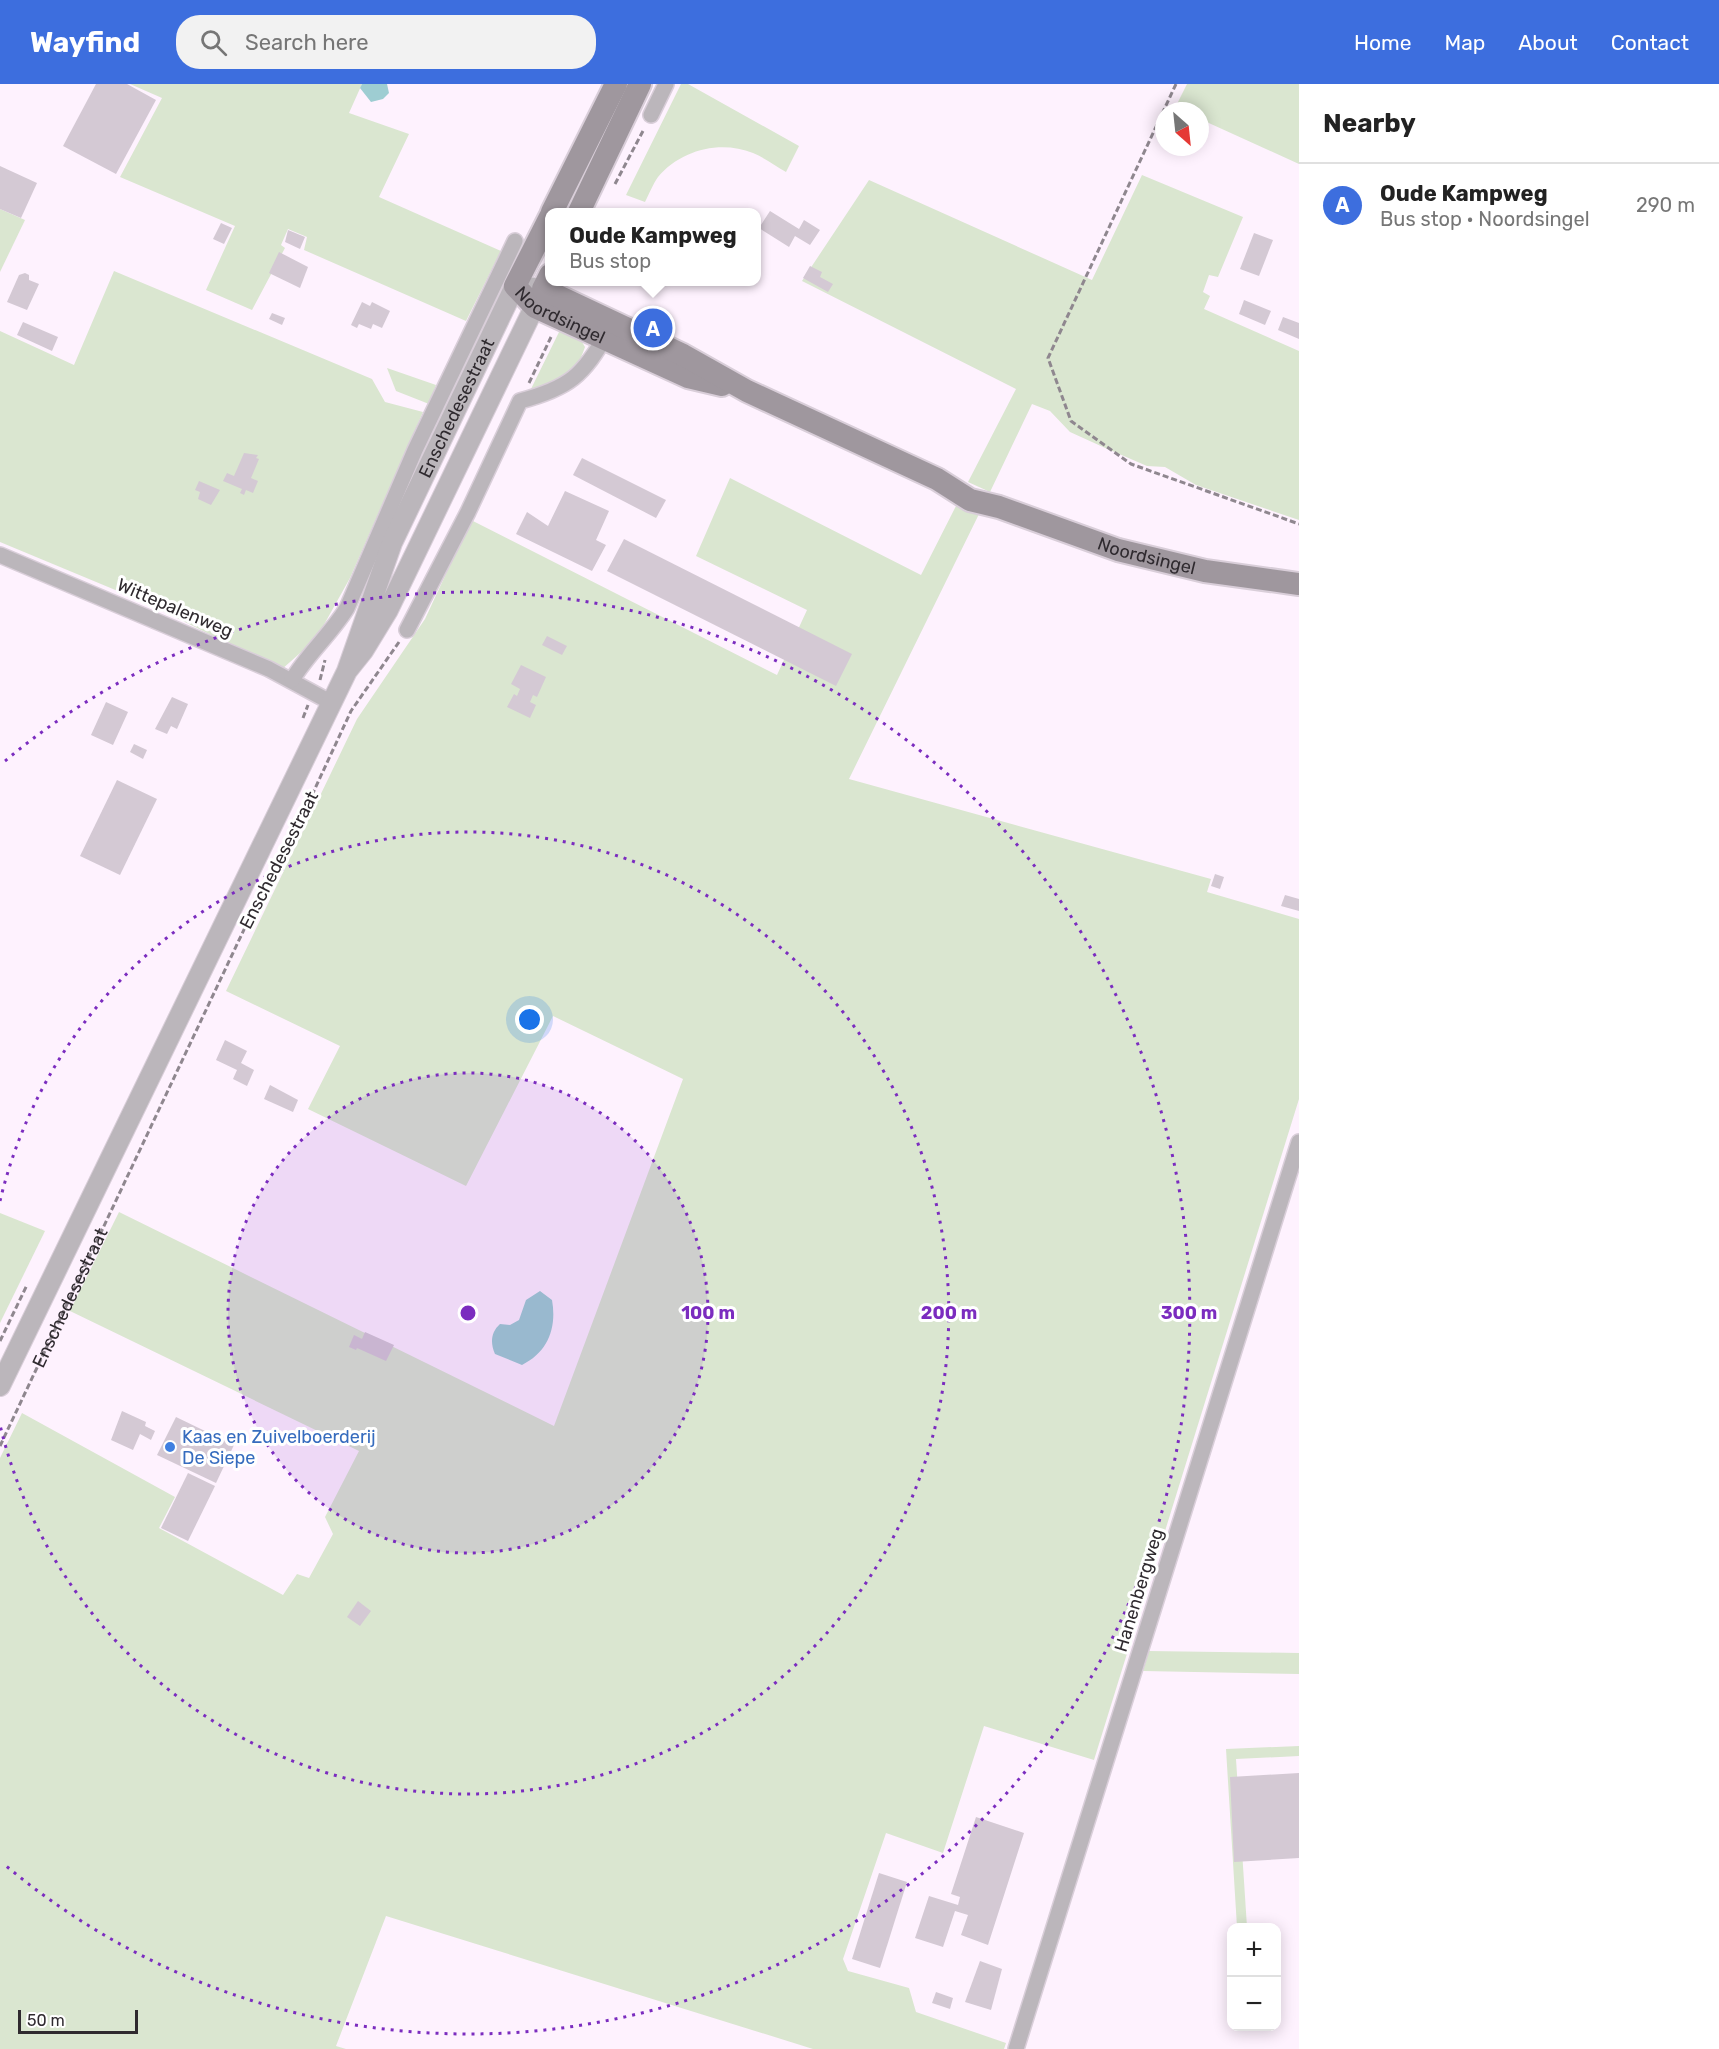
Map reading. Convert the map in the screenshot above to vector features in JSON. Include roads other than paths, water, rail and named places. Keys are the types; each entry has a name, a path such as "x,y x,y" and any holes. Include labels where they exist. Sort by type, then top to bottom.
{"main road":[{"path":"554,208 616,84"},
{"path":"581,208 640,84"},
{"name":"Enschedesestraat","path":"515,286 545,225"},
{"name":"Noordsingel","path":"515,286 542,290 609,329"},
{"name":"Noordsingel","path":"542,290 560,318 609,329 683,355 747,391 937,479 970,500 999,507 1118,550 1205,572 1299,584"}],"street":[{"path":"651,116 666,84"},
{"name":"Enschedesestraat","path":"292,680 306,657 338,623 347,608 415,450 515,241"},
{"name":"Enschedesestraat","path":"0,1386 332,703 347,670 392,543 515,286"},
{"name":"Enschedesestraat","path":"347,670 363,651 388,610 542,290"},
{"path":"407,630 468,513 520,401 564,386 575,378 609,329"},
{"name":"Wittepalenweg","path":"0,555 292,680 332,703"},
{"name":"Hanenbergweg","path":"1016,2049 1299,1142"}],"water":[{"path":"362,84 387,84 389,93 383,99 371,102 360,88"},
{"path":"540,1291 552,1300 553,1310 552,1329 544,1346 531,1360 522,1365 495,1354 492,1338 497,1327 500,1324 510,1325 519,1320 526,1300"}],"place":[{"name":"Oude Kampweg","path":"653,328"},
{"name":"Kaas en Zuivelboerderij De Siepe","path":"170,1447"}]}
